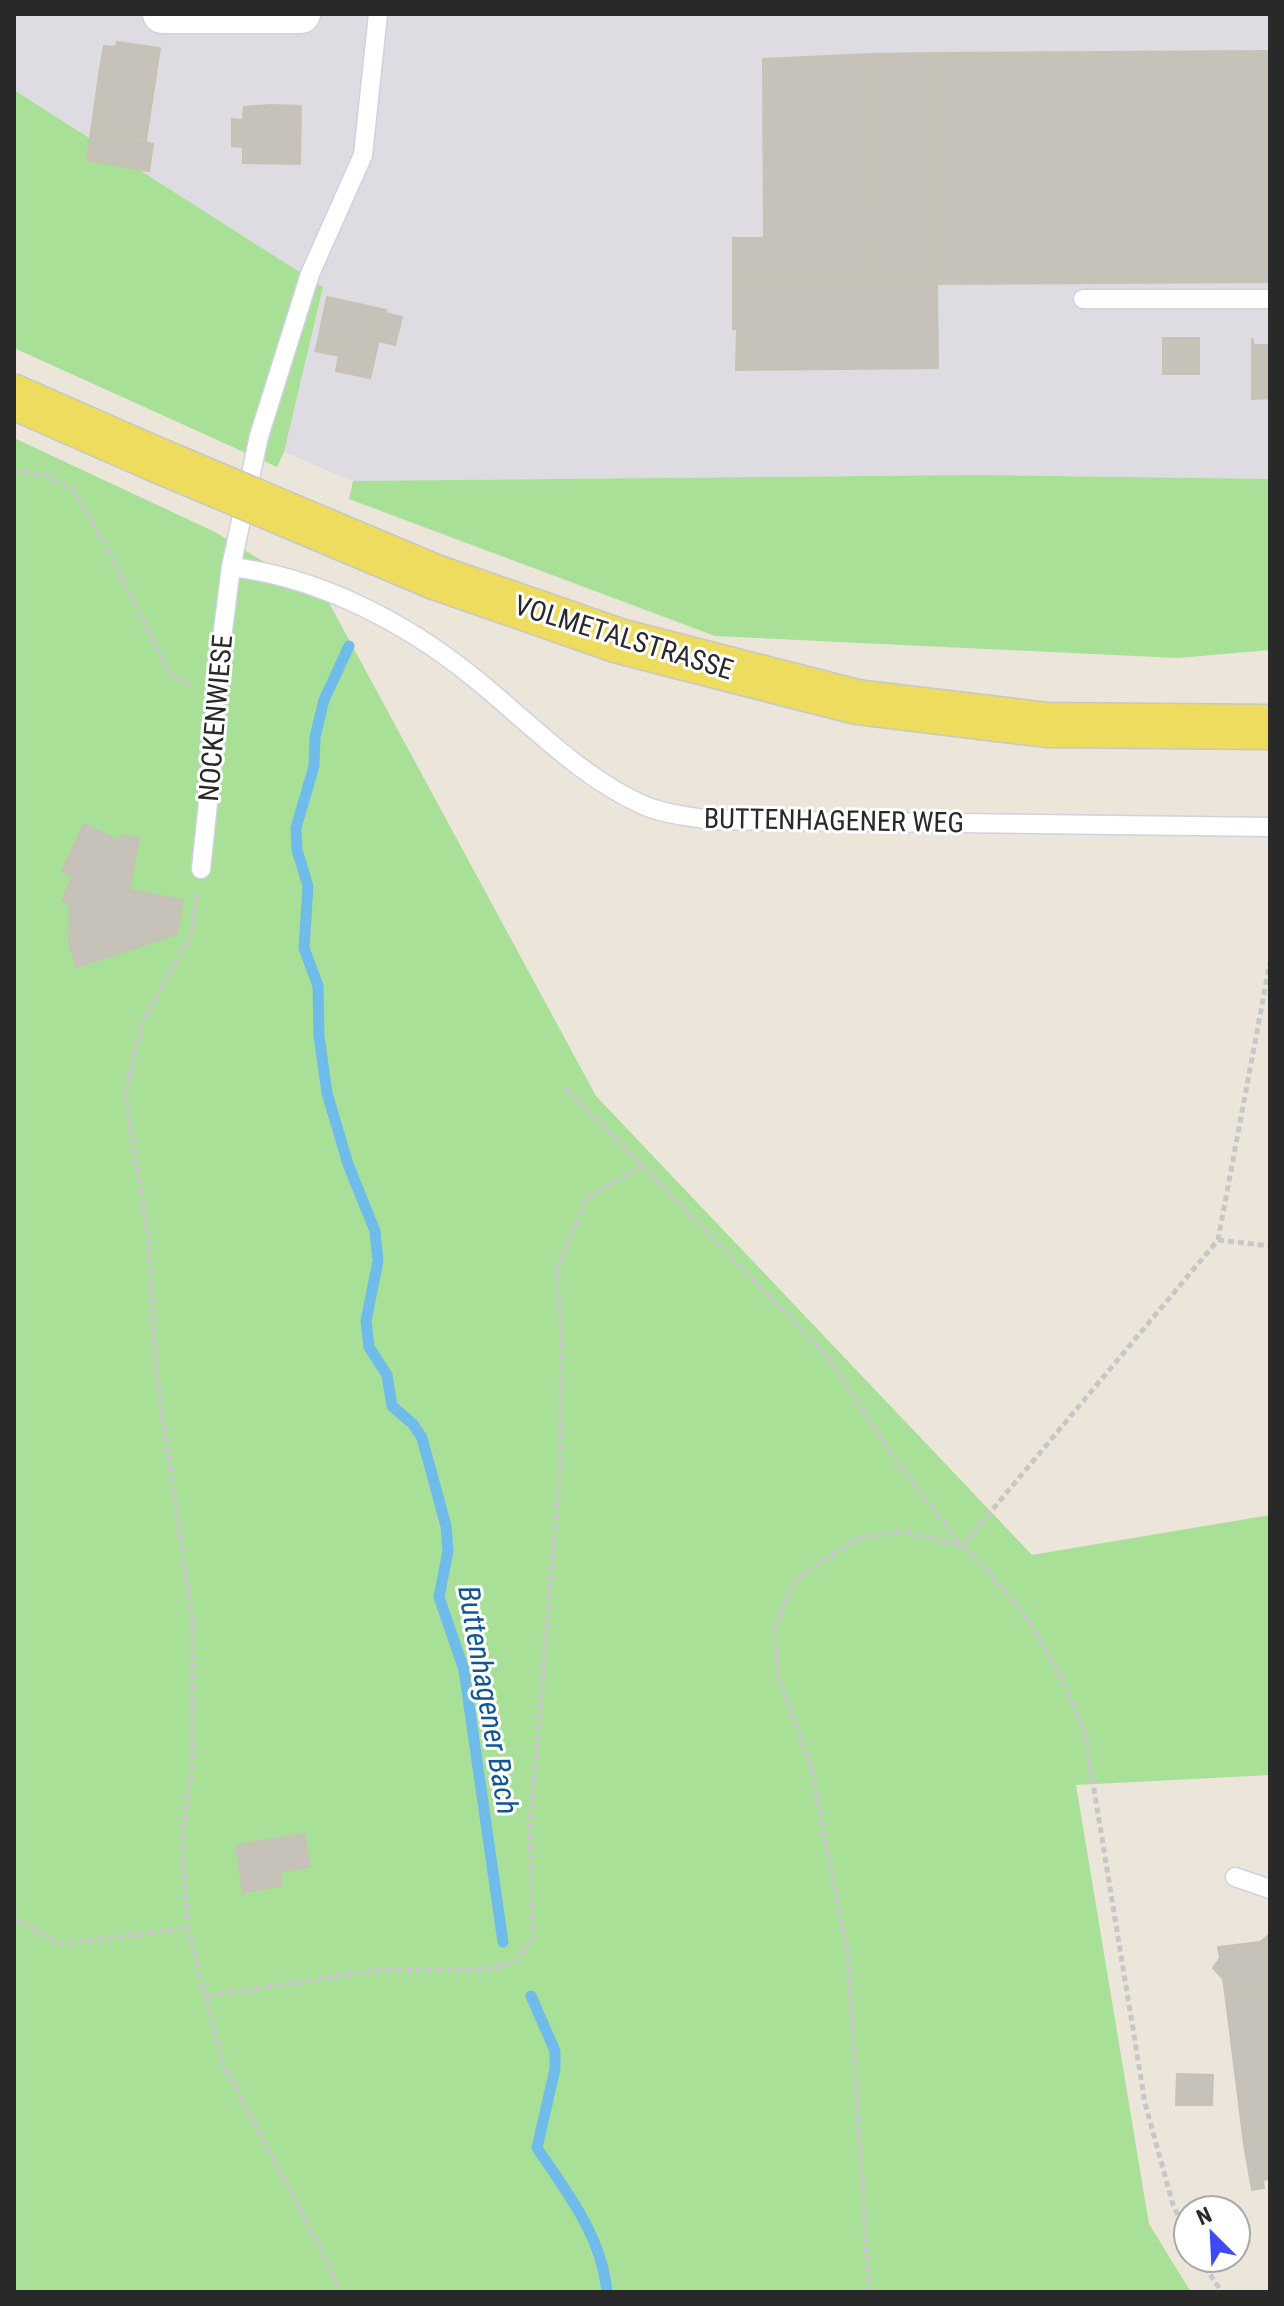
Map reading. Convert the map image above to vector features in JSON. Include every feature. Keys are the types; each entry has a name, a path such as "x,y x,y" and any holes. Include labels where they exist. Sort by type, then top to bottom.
{"main road":[{"name":"VOLMETALSTRASSE","path":"14,397 435,577 619,641 857,702 1047,725 1270,727"}],"street":[{"path":"162,14 301,14"}],"lane":[{"name":"NOCKENWIESE","path":"201,869 215,737 215,693 231,567 259,436 310,274 363,155 378,14"},
{"path":"1083,299 1270,299"},
{"name":"BUTTENHAGENER WEG","path":"231,567 272,572 315,585 413,634 471,675 581,768 646,807 709,820 1270,827"},
{"path":"1235,1877 1270,1889"}],"path":[{"path":"14,471 46,475 73,489 103,541 171,676 215,693"},
{"path":"201,869 192,933 142,1023 125,1094 148,1234 156,1371 193,1623 192,1765 182,1840 188,1928 222,2062 330,2266 338,2292"},
{"path":"962,1546 1218,1240 1270,962"},
{"path":"565,1088 830,1359 891,1454 962,1546 981,1563 1029,1621 1061,1677 1085,1734 1145,2103 1172,2201"},
{"path":"207,1996 380,1970 482,1970 514,1963 533,1937 530,1827 560,1468 562,1333 556,1272 587,1197 643,1166"},
{"path":"1218,1240 1270,1246"},
{"path":"869,2292 848,1956 811,1766 778,1676 775,1627 794,1581 856,1539 901,1531 962,1546"},
{"path":"14,1919 62,1944 188,1928"},
{"path":"1210,2274 1222,2292"}],"shaded area":[{"path":"14,14 1270,14 1270,479 979,475 353,481 284,452 323,287 14,90"}],"green space":[{"path":"14,90 323,287 284,452 277,467 14,348"},
{"path":"14,438 215,532 328,601 596,1096 1032,1555 1270,1515 1270,1775 1076,1785 1149,2224 1172,2261 1172,2274 1180,2274 1191,2292 14,2292"},
{"path":"979,475 1270,479 1270,650 1177,658 715,636 349,499 353,481"}],"building":[{"path":"117,42 160,48 146,140 103,133 113,70 100,68 104,46 116,47"},
{"path":"1270,51 1270,282 939,284 939,53"},
{"path":"939,53 939,284 869,284 870,54"},
{"path":"870,54 869,284 733,285 733,238 764,238 763,59"},
{"path":"100,68 113,70 103,133 153,144 149,171 87,160"},
{"path":"301,106 300,164 243,163 243,147 232,146 232,119 243,120 244,107"},
{"path":"937,284 938,368 736,370 737,329 733,329 733,285"},
{"path":"327,297 386,310 375,357 317,345"},
{"path":"385,313 402,317 395,345 379,341"},
{"path":"1163,338 1199,338 1199,374 1163,374"},
{"path":"1252,338 1254,345 1270,345 1270,398 1252,399"},
{"path":"317,345 375,357 370,378 336,371 339,356 315,351"},
{"path":"84,824 119,841 122,835 139,838 129,890 183,900 177,934 77,967 69,944 70,905 62,901 73,876 62,871"},
{"path":"304,1834 310,1867 279,1872 282,1886 243,1892 236,1845"},
{"path":"1270,1934 1270,1994 1226,2000 1223,1979 1213,1968 1220,1958 1218,1947 1260,1942"},
{"path":"1270,1994 1270,2141 1244,2144 1226,2000"},
{"path":"1177,2074 1213,2075 1212,2105 1176,2105"},
{"path":"1270,2141 1270,2179 1263,2180 1264,2188 1252,2190 1244,2144"}],"waterway":[{"name":"Buttenhagener Bach","path":"349,646 324,700 315,737 314,766 296,828 297,850 308,886 304,948 318,986 319,1036 327,1093 348,1164 375,1231 378,1261 366,1321 369,1347 387,1375 392,1406 413,1424 422,1438 446,1526 448,1551 439,1597 464,1670 503,1942"},
{"name":"Buttenhagener Bach","path":"531,1996 555,2051 555,2069 537,2148 591,2234 604,2272 607,2292"}]}
